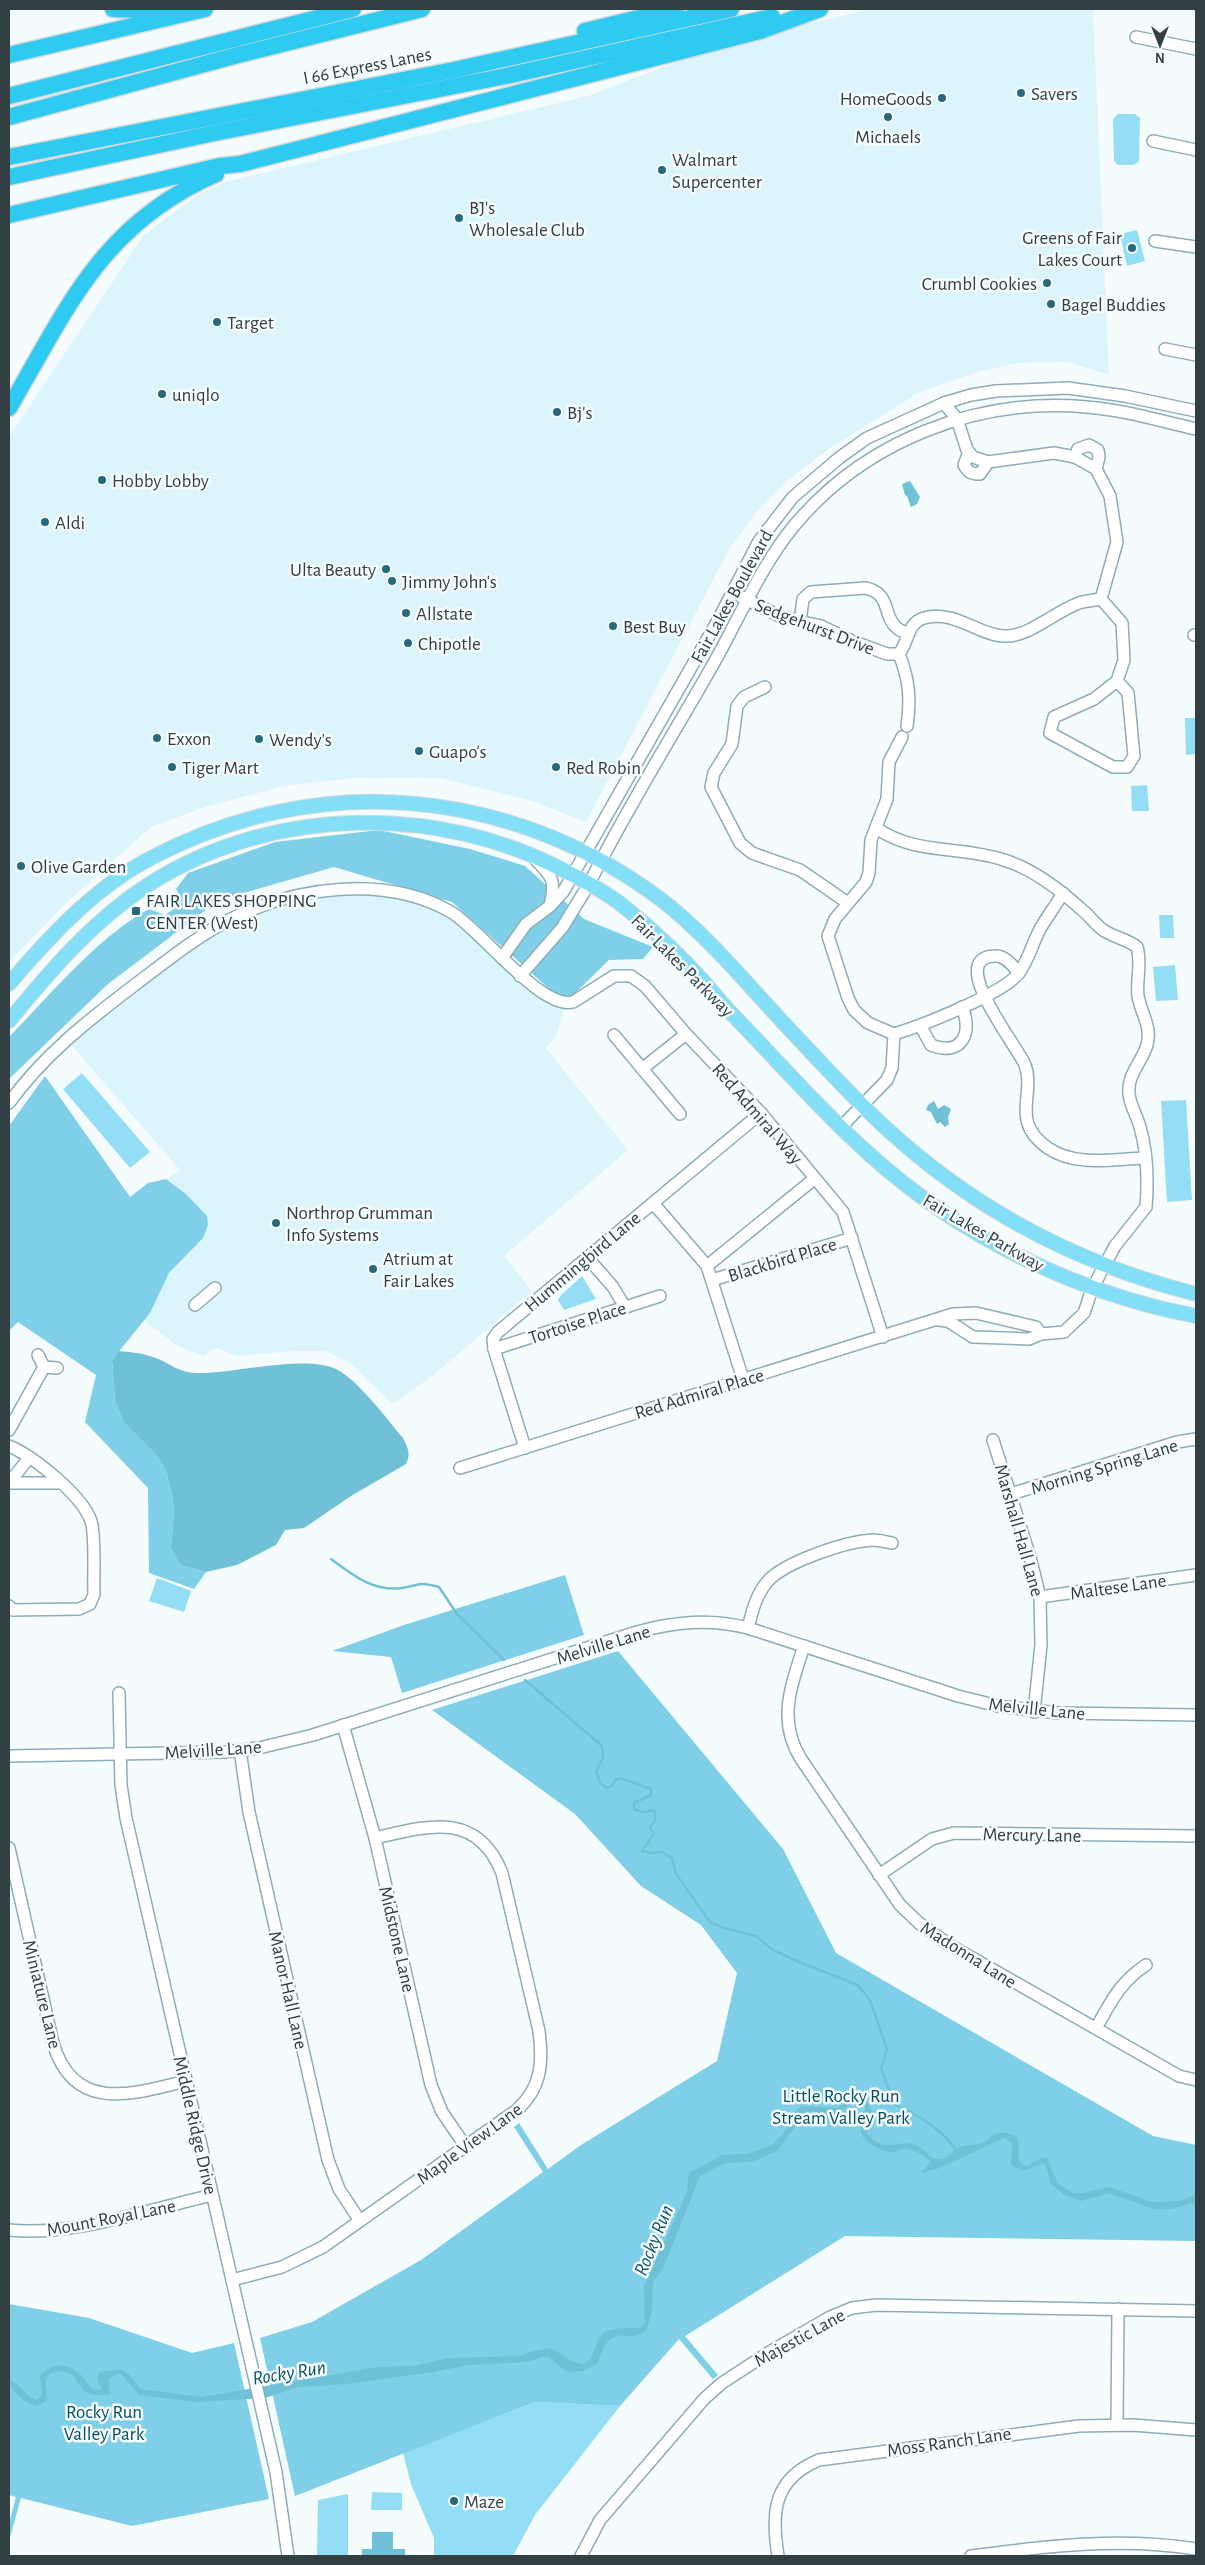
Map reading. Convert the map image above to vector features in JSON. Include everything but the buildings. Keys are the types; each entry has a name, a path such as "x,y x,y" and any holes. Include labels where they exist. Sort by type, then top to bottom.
{"highway":[{"path":"113,9 171,11 199,9"},
{"path":"9,55 205,9"},
{"path":"9,96 354,9"},
{"name":"I 66 Express Lanes","path":"9,117 234,56 422,9"},
{"path":"454,70 512,49 676,9"},
{"name":"I 66 Express Lanes","path":"9,157 454,70 731,9"},
{"path":"9,178 219,132 501,77 807,9"},
{"path":"9,215 220,166 240,164 760,31 820,9"},
{"path":"9,408 78,291 103,255 119,238 148,213 170,198 240,164"}],"main road":[{"name":"Fair Lakes Parkway","path":"9,984 71,916 86,903 143,863 184,842 236,823 303,807 356,801 441,806 518,824 586,853 660,899 686,921 862,1105 918,1156 1015,1224 1106,1265 1150,1282 1196,1294"},
{"name":"Fair Lakes Parkway","path":"9,1021 69,951 107,916 154,881 223,848 290,829 339,823 384,822 421,825 459,832 495,842 530,855 589,884 619,903 679,956 725,1007 841,1127 900,1180 944,1213 1038,1266 1092,1289 1196,1316"}],"street":[{"path":"1136,38 1196,49"},
{"path":"1153,142 1196,150"},
{"path":"1155,241 1196,246"},
{"path":"1165,349 1196,354"},
{"name":"Fair Lakes Boulevard","path":"502,958 526,924 550,906 563,892 655,727 712,631 759,541 799,491 839,458 867,438 944,402 996,391 1068,388 1125,396 1196,411"},
{"path":"957,419 962,397"},
{"path":"944,402 957,419 969,452 973,457 988,462 1054,453 1075,457 1096,469 1110,496 1117,542 1101,600"},
{"name":"Fair Lakes Boulevard","path":"520,976 562,928 589,884 775,551 818,499 870,458 911,437 957,419 990,411 1034,406 1064,406 1118,411 1196,429"},
{"path":"1075,457 1078,450 1089,445 1098,450 1099,457 1096,469"},
{"path":"800,622 803,599 811,592 864,588 873,590 882,596 896,628 908,634"},
{"name":"Sedgehurst Drive","path":"732,592 782,617 821,626 852,641 887,654 900,654"},
{"path":"907,726 910,695 907,674 900,654 907,644 908,634 914,622 937,616 953,619 1004,636 1019,634 1081,602 1101,600"},
{"path":"1101,600 1122,623 1124,660 1117,681 1094,699 1054,718 1050,734 1113,767 1127,767 1134,756 1128,693 1117,681"},
{"path":"765,687 744,697 737,706 732,744 714,773 711,787 740,843 752,853 800,870 848,903"},
{"path":"902,737 889,762 887,799 871,840 866,882 835,919 828,936 842,983 848,998 860,1017 894,1034 962,1007 1012,980 1019,973 1030,955 1040,930 1063,893"},
{"path":"876,828 906,844 926,849 972,852 1006,860 1024,868 1063,893 1104,931 1137,947 1140,958 1138,997 1147,1021 1148,1038 1147,1046 1130,1078 1129,1096 1140,1127 1144,1158 1146,1207 1115,1246 1092,1289 1084,1313 1073,1326 1064,1332 1041,1334 1029,1338 973,1337 948,1321 938,1320"},
{"path":"530,855 553,880 554,888 550,906"},
{"path":"9,1103 46,1058 66,1039 143,978 211,930 247,912 283,899 307,894 347,890 373,890 409,896 452,912 471,927 520,976"},
{"path":"1019,973 998,956 985,959 977,968 976,976 990,1010 1017,1048 1026,1068 1028,1080 1024,1109 1026,1119 1037,1139 1064,1158 1087,1160 1144,1158"},
{"name":"Red Admiral Way","path":"520,976 565,1003 574,1002 614,976 630,976 645,986 686,1034 761,1113 842,1212 883,1337"},
{"path":"920,1024 931,1045 948,1049 956,1046 962,1041 967,1029 962,1007"},
{"path":"642,1069 686,1034"},
{"path":"841,1127 890,1075 894,1034"},
{"path":"614,1035 680,1114"},
{"name":"Hummingbird Lane","path":"494,1349 494,1340 498,1332 761,1113"},
{"path":"706,1266 814,1179"},
{"path":"653,1203 706,1266 743,1379"},
{"name":"Blackbird Place","path":"712,1280 852,1238"},
{"path":"587,1257 613,1287 625,1307"},
{"path":"195,1304 215,1288"},
{"name":"Tortoise Place","path":"494,1349 660,1296"},
{"name":"Red Admiral Place","path":"460,1468 953,1314 976,1313 1036,1327 1041,1334"},
{"path":"494,1349 525,1448"},
{"path":"38,1355 44,1367"},
{"path":"44,1367 57,1368"},
{"path":"9,1430 44,1367"},
{"name":"Morning Spring Lane","path":"1011,1494 1177,1442 1196,1439"},
{"name":"Marshall Hall Lane","path":"993,1440 1011,1494 1040,1597 1041,1645 1034,1712"},
{"path":"9,1446 29,1458 60,1483 86,1510 92,1522 94,1594 90,1604 79,1609 12,1610 9,1606"},
{"path":"9,1483 29,1458"},
{"path":"9,1483 60,1483"},
{"path":"748,1628 758,1597 766,1584 779,1571 791,1564 862,1541 877,1540 892,1543"},
{"name":"Maltese Lane","path":"1040,1597 1196,1575"},
{"name":"Melville Lane","path":"9,1756 240,1750 284,1743 659,1626 710,1622 748,1628 967,1699 1034,1712 1196,1715"},
{"name":"Madonna Lane","path":"804,1646 788,1700 787,1720 791,1739 801,1759 900,1905 930,1932 1179,2076 1196,2080"},
{"name":"Middle Ridge Drive","path":"119,1693 121,1785 126,1818 281,2498 288,2556"},
{"name":"Midstone Lane","path":"343,1725 375,1838 431,2085 442,2112 466,2147"},
{"name":"Manor Hall Lane","path":"240,1750 249,1812 328,2160 339,2189 360,2221"},
{"name":"Maple View Lane","path":"232,2280 253,2276 298,2261 323,2248 522,2106 535,2087 541,2069 542,2057 539,2031 502,1873 486,1846 461,1829 447,1826 428,1826 375,1838"},
{"name":"Mercury Lane","path":"879,1875 932,1839 954,1834 1196,1836"},
{"name":"Miniature Lane","path":"9,1848 54,2043 59,2058 67,2071 89,2088 114,2095 132,2094 186,2080"},
{"path":"1096,2028 1122,1985 1130,1976 1146,1965"},
{"name":"Mount Royal Lane","path":"9,2230 46,2232 72,2228 212,2195"},
{"name":"Majestic Lane","path":"581,2556 600,2520 704,2399 739,2370 830,2317 852,2308 876,2305 1196,2311"},
{"path":"1117,2424 1118,2309"},
{"name":"Moss Ranch Lane","path":"778,2556 774,2528 778,2499 793,2475 819,2460 1031,2430 1117,2424 1196,2430"},
{"path":"972,2556 1094,2542 1130,2542 1196,2549"}],"shaded area":[{"path":"871,9 1093,9 1109,375 1067,362 1019,363 980,371 920,392 830,448 787,481 755,514 731,546 586,822 532,801 440,778 356,778 284,786 205,807 151,827 63,906 9,962 9,437 144,235 199,194 225,182 588,96 723,44"},
{"path":"1118,114 1135,114 1140,118 1139,161 1134,165 1118,165 1114,161 1113,119"},
{"name":"Greens of Fair Lakes Court","path":"1137,230 1145,261 1127,266 1120,234"},
{"path":"910,481 920,497 917,504 911,507 902,484"},
{"path":"1185,718 1196,718 1196,754 1186,755"},
{"path":"1147,785 1149,811 1132,811 1131,786"},
{"path":"373,890 438,906 502,958 565,1003 557,1034 546,1048 628,1150 504,1256 532,1291 431,1377 393,1404 350,1363 325,1351 296,1351 237,1356 216,1348 203,1356 176,1345 144,1320 150,1313 169,1273 203,1238 186,1194 166,1179 180,1170 66,1039 196,940 283,899"},
{"path":"1159,915 1173,915 1174,938 1160,938"},
{"path":"1175,965 1178,1000 1156,1001 1153,967"},
{"path":"82,1073 150,1152 130,1168 63,1089"},
{"path":"1186,1100 1192,1200 1167,1202 1161,1101"},
{"path":"934,1101 938,1109 944,1105 951,1109 948,1117 949,1124 945,1127 940,1122 937,1124 931,1112 926,1110 928,1105"},
{"path":"582,1276 596,1299 564,1310 558,1300 560,1296"},
{"path":"119,1351 149,1356 190,1373 306,1363 336,1369 362,1390 403,1438 408,1451 408,1460 406,1464 351,1496 304,1528 285,1530 276,1545 237,1565 206,1572 180,1565 171,1548 174,1513 166,1471 158,1457 124,1423 115,1401 112,1360"},
{"path":"157,1578 191,1591 184,1612 149,1601"},
{"name":"Rocky Run","path":"858,2098 868,2103 873,2115 870,2131 868,2125 866,2132 873,2139 886,2145 911,2144 918,2146 934,2158 941,2159 947,2157 960,2147 979,2144 998,2133 1009,2134 1017,2137 1019,2158 1022,2164 1027,2166 1041,2158 1047,2158 1058,2184 1073,2193 1083,2193 1110,2187 1152,2202 1180,2201 1196,2195 1196,2204 1190,2203 1172,2209 1153,2209 1109,2193 1081,2201 1063,2194 1050,2183 1047,2169 1043,2163 1024,2171 1011,2165 1012,2143 1004,2138 940,2168 921,2173 931,2162 920,2154 907,2149 893,2152 885,2151 864,2138 861,2127 865,2108 864,2104 857,2101 837,2114 807,2111 777,2151 752,2162 725,2163 700,2176 664,2266 653,2283 652,2311 647,2329 633,2336 614,2337 608,2341 603,2349 598,2363 583,2371 566,2371 548,2357 542,2357 528,2362 468,2365 434,2372 346,2384 299,2387 265,2398 196,2402 139,2395 120,2373 109,2378 110,2393 107,2395 93,2395 84,2390 72,2374 62,2371 54,2372 48,2376 46,2379 47,2396 45,2402 36,2406 18,2396 10,2383 9,2379 37,2400 42,2394 40,2376 55,2366 65,2366 76,2371 94,2390 102,2389 97,2379 100,2372 121,2369 129,2374 141,2389 201,2397 378,2367 415,2366 448,2358 521,2356 529,2352 551,2348 573,2362 584,2364 591,2357 598,2339 605,2332 609,2330 640,2328 645,2323 644,2286 687,2192 689,2173 722,2155 748,2154 773,2144 783,2134 797,2109 802,2106 838,2108 851,2099"},
{"path":"535,2402 620,2406 535,2515 513,2556 434,2556 434,2538 411,2484 403,2453"},
{"path":"372,2492 402,2493 402,2510 371,2510"},
{"path":"348,2494 348,2556 317,2556 318,2500"},
{"path":"372,2532 393,2532 393,2549 405,2549 405,2556 362,2556 362,2549 372,2549"}],"green space":[{"path":"379,830 470,849 525,866 584,919 653,947 643,959 609,960 565,1003 452,902 334,867 219,900 108,984 9,1079 9,1037 93,950 112,934 149,909 165,915 182,903 176,889 188,873 275,842"},
{"path":"45,1076 130,1197 148,1183 166,1179 186,1194 207,1216 208,1225 203,1238 169,1273 150,1313 112,1360 115,1401 124,1423 158,1457 166,1471 174,1513 171,1548 180,1565 206,1572 194,1589 149,1573 148,1488 85,1422 96,1375 18,1322 9,1331 9,1126"},
{"path":"565,1575 584,1635 402,1693 391,1657 332,1651 404,1625"},
{"name":"Little Rocky Run Stream Valley Park","path":"618,1651 783,1849 836,1953 1153,2136 1196,2145 1196,2241 845,2236 685,2336 718,2375 713,2379 679,2339 620,2406 535,2402 295,2496 260,2338 312,2322 421,2260 543,2172 514,2127 519,2123 548,2169 581,2145 717,2061 737,1973 701,1925 641,1886 575,1814 432,1710"},
{"name":"Rocky Run Valley Park","path":"9,2304 89,2318 192,2353 234,2343 269,2499 132,2526 21,2498 9,2541 9,2523 16,2497 9,2495"}],"waterway":[{"path":"331,1559 347,1571 373,1585 392,1589 420,1584 439,1587 457,1614 504,1660"},
{"path":"525,1680 602,1746 603,1757 596,1772 601,1784 607,1788 613,1785 615,1780 621,1778 651,1789 651,1795 634,1803 634,1809 643,1812 652,1810 655,1812 655,1821 650,1827 654,1834 642,1851 662,1852 672,1858 676,1874 710,1922 721,1927 756,1936 773,1950 858,1985 870,2000 887,2049 881,2069 895,2104 913,2113 938,2130 957,2152"}],"place":[{"name":"Savers","path":"1021,93"},
{"name":"HomeGoods","path":"942,98"},
{"name":"Michaels","path":"888,117"},
{"name":"Walmart Supercenter","path":"662,170"},
{"name":"BJ's Wholesale Club","path":"459,218"},
{"name":"Greens of Fair Lakes Court","path":"1132,248"},
{"name":"Crumbl Cookies","path":"1047,283"},
{"name":"Bagel Buddies","path":"1051,304"},
{"name":"Target","path":"217,322"},
{"name":"uniqlo","path":"162,394"},
{"name":"Bj's","path":"557,412"},
{"name":"Hobby Lobby","path":"102,480"},
{"name":"Aldi","path":"45,522"},
{"name":"Ulta Beauty","path":"386,569"},
{"name":"Jimmy John's","path":"392,581"},
{"name":"Allstate","path":"406,613"},
{"name":"Best Buy","path":"613,626"},
{"name":"Chipotle","path":"408,643"},
{"name":"Exxon","path":"157,738"},
{"name":"Wendy's","path":"259,739"},
{"name":"Guapo's","path":"419,751"},
{"name":"Tiger Mart","path":"172,767"},
{"name":"Red Robin","path":"556,767"},
{"name":"Olive Garden","path":"21,866"},
{"name":"FAIR LAKES SHOPPING CENTER (West)","path":"136,911"},
{"name":"Northrop Grumman Info Systems","path":"276,1223"},
{"name":"Atrium at Fair Lakes","path":"373,1269"},
{"name":"Maze","path":"454,2501"}]}
